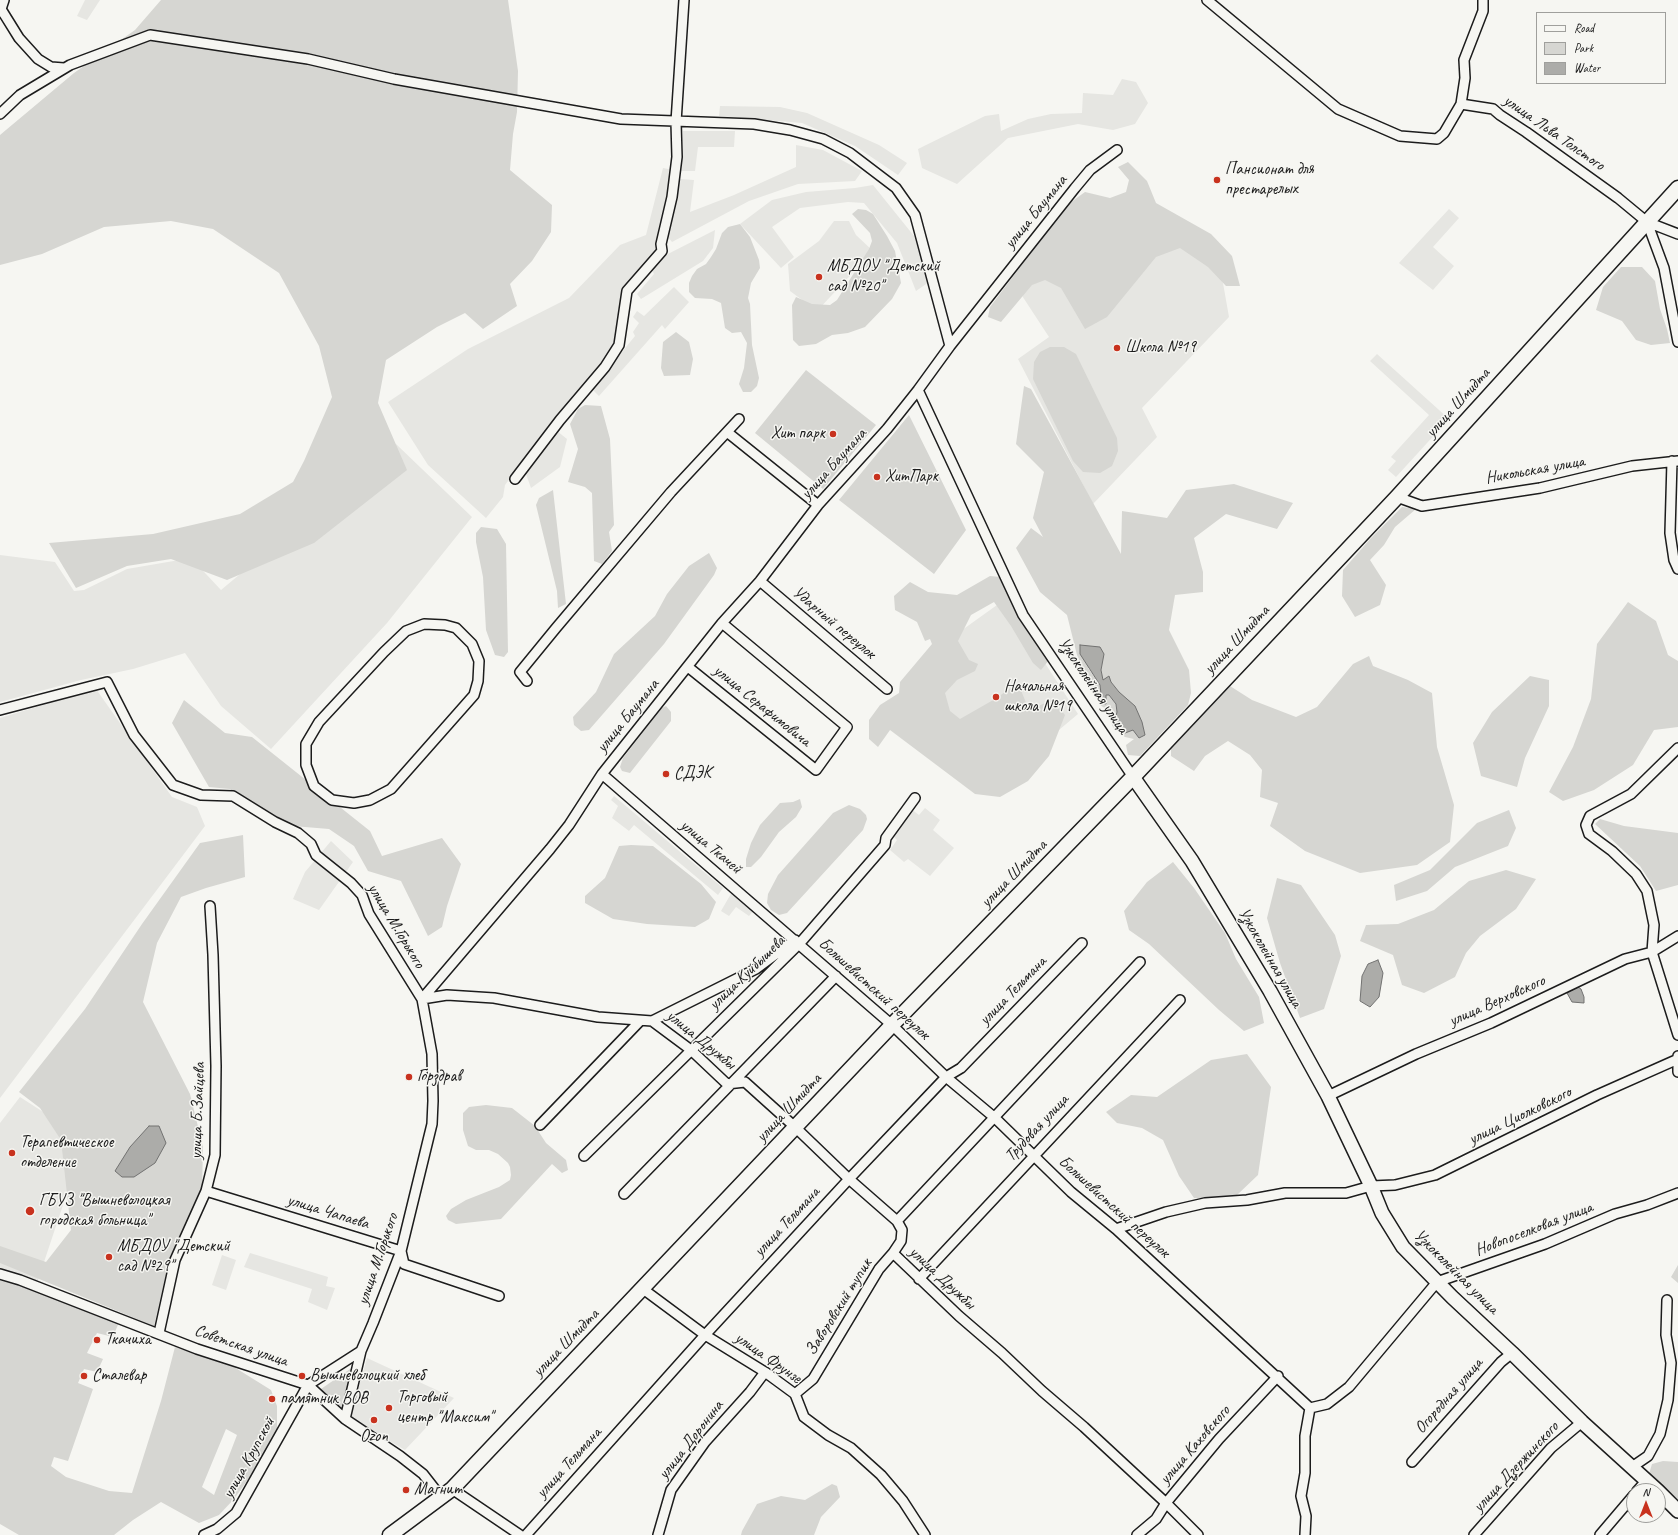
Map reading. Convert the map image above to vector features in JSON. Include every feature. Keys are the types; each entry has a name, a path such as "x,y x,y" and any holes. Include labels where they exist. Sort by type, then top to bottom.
{"main road":[{"name":"улица Шмидта","path":"390,1535 447,1493 643,1289 892,1025 1133,777 1398,497 1678,188"}],"street":[{"path":"515,479 560,420 605,367 619,345 627,291 662,251 661,244 672,197 677,157 676,122 684,0"},
{"path":"1207,0 1338,109 1400,136 1437,139 1444,133 1461,104 1465,78 1464,60 1483,11 1483,0"},
{"path":"2,7 19,38 38,59 51,67 64,68"},
{"path":"0,114 20,95 64,68 150,35 308,59 394,79 621,119 754,124 790,130 823,139 850,153 896,188 915,215 950,346"},
{"name":"улица Льва Толстого","path":"1461,104 1493,109 1500,116 1526,132 1618,198 1646,222"},
{"name":"улица Баумана","path":"422,999 550,849 569,825 602,774 722,623 760,581 818,505 887,429 950,346 1090,170 1116,150"},
{"path":"1646,222 1678,234"},
{"path":"1646,222 1664,268 1678,342"},
{"name":"Узкоколейная улица","path":"918,390 1023,615 1192,861 1270,991 1328,1096 1371,1186 1382,1214 1403,1247 1437,1282 1582,1422 1650,1483"},
{"path":"527,681 520,672 671,492 740,419"},
{"path":"727,432 818,505"},
{"path":"1675,461 1670,533 1674,560 1678,569"},
{"name":"Никольская улица","path":"1398,497 1422,506 1540,488 1632,466 1675,461"},
{"name":"Ударный переулок","path":"760,581 887,689"},
{"name":"улица Серафимовича","path":"688,667 816,770 847,727 722,623"},
{"path":"424,624 445,625 456,628 472,644 479,661 478,681 474,695 391,789 370,800 354,802 332,800 314,786 306,765 306,744 319,722 384,652 406,631 424,624"},
{"name":"улица М.Горького","path":"0,710 107,682 134,735 173,785 201,795 233,796 275,822 298,833 311,844 316,855 351,883 362,895 369,914 422,999 432,1054 432,1124 401,1251 361,1351 345,1419"},
{"path":"1678,748 1631,794 1590,816 1586,825 1589,834 1612,851 1636,874 1647,891 1654,925 1652,952 1678,1035"},
{"name":"улица Ткачей","path":"602,774 798,942"},
{"name":"улица Куйбышева","path":"584,1156 798,942 885,845 886,838 915,798"},
{"name":"улица Б.Зайцева","path":"159,1333 175,1260 206,1191 215,1155 216,1054 214,962 210,906"},
{"name":"улица Верховского","path":"1328,1096 1416,1054 1491,1023 1626,959 1652,952 1678,936"},
{"path":"422,999 447,995 494,998 598,1017 652,1021 756,968 798,942"},
{"name":"Большевистский переулок","path":"798,942 892,1025 946,1077 995,1118 1071,1192 1116,1229 1278,1376 1310,1408"},
{"name":"улица Тельмана","path":"526,1535 705,1335 849,1179 946,1077 962,1068 1082,943"},
{"path":"897,1221 1140,962"},
{"path":"624,1194 836,976"},
{"name":"Трудовая улица","path":"919,1279 1180,1000"},
{"path":"540,1125 640,1021"},
{"name":"улица Дружбы","path":"652,1021 691,1050 727,1084 745,1082 849,1179 897,1221 902,1230 902,1236 901,1241 893,1253 919,1279 1042,1391 1084,1427 1166,1503 1198,1535"},
{"path":"1678,1058 1678,1072"},
{"name":"улица Циолковского","path":"1116,1229 1166,1212 1205,1203 1247,1200 1285,1193 1346,1193 1371,1186 1395,1185 1434,1175 1597,1095 1678,1058"},
{"name":"улица Чапаева","path":"206,1191 401,1251"},
{"name":"Новопоселковая улица","path":"1437,1282 1545,1244 1615,1214 1647,1205 1678,1193"},
{"path":"401,1251 404,1264 499,1296"},
{"name":"Заворовский тупик","path":"795,1394 812,1379 879,1269 893,1253"},
{"name":"Советская улица","path":"0,1274 20,1280 197,1349 308,1385 345,1419 400,1456 447,1493 520,1535"},
{"path":"1305,1535 1306,1516 1302,1496 1305,1473 1305,1436 1310,1408 1327,1404 1349,1387 1437,1282"},
{"name":"улица Фрунзе","path":"643,1289 705,1335 765,1372 795,1394 804,1418 828,1435 851,1448 881,1475 903,1501 925,1535"},
{"path":"1632,1467 1648,1456 1660,1434 1668,1400 1671,1363 1666,1335 1668,1300"},
{"path":"308,1385 361,1351"},
{"name":"Огородная улица","path":"1412,1462 1501,1362 1512,1353"},
{"name":"улица Доронина","path":"658,1535 671,1490 705,1442 750,1392 765,1372"},
{"name":"улица Каховского","path":"1137,1535 1156,1519 1166,1503 1219,1439 1278,1376"},
{"name":"улица Крупской","path":"204,1535 217,1529 236,1513 308,1385"},
{"name":"улица Дзержинского","path":"1474,1535 1552,1448 1582,1422"},
{"path":"1644,1483 1647,1480"},
{"name":"Узкоколейная улица","path":"1666,1499 1678,1512"},
{"path":"1600,1535 1626,1504"}],"shaded area":[{"path":"85,0 100,0 87,20 77,16"},
{"path":"1122,79 1136,82 1148,103 1135,124 1113,130 1078,124 1008,138 957,184 922,168 918,149 985,116 999,114 1001,131 1028,119 1051,114 1082,113 1083,93 1113,95"},
{"path":"720,106 780,107 807,113 879,145 907,163 898,175 855,146 802,123 719,116"},
{"path":"683,131 735,131 734,147 698,147 695,171 681,171 683,158"},
{"path":"796,145 823,150 862,171 855,181 798,184 749,201 672,242 667,236 680,179 694,180 690,212 734,195 796,167"},
{"path":"663,168 673,170 658,230 659,241 656,254 628,292 625,333 581,391 537,442 505,485 503,497 486,518 428,465 388,402 468,349 569,298 620,245 646,235"},
{"path":"873,185 914,236 929,282 916,291 897,243 864,203 848,202 800,208 772,227 794,257 781,268 740,224 772,200 806,192"},
{"name":"Школа №19","path":"1092,200 1220,266 1229,317 1142,408 1157,437 1093,504 1018,359 1049,337 1015,285"},
{"path":"1449,209 1459,218 1433,247 1454,266 1433,290 1399,263"},
{"name":"МБДОУ \"Детский сад №20\"","path":"834,221 849,221 856,235 873,251 817,311 790,291 788,264 819,241"},
{"path":"715,230 713,248 703,261 641,299 637,294 654,274 652,270 662,257"},
{"path":"674,287 689,302 665,329 662,325 599,396 592,389 635,336 633,332 639,323 633,317 637,311 644,316"},
{"path":"1377,354 1449,419 1396,477 1388,470 1396,461 1391,457 1429,415 1370,361"},
{"path":"557,431 567,439 560,467 531,488 526,474"},
{"path":"396,444 472,517 387,623 271,749 221,706 185,653 133,669 81,680 0,702 0,555 55,562 74,591 84,590 127,569 191,558 221,590"},
{"name":"Начальная школа №19","path":"1004,600 1078,714 1010,771 904,681 937,648"},
{"path":"96,689 172,797 197,807 205,826 0,1098 0,718"},
{"path":"614,796 723,888 718,895 634,825 629,831 612,818 618,806 611,800"},
{"path":"925,808 940,820 933,830 954,848 930,876 908,859 904,862 890,850 897,840 890,833 911,809 919,815"},
{"path":"331,841 353,862 319,910 293,899 305,872"},
{"path":"732,892 755,909 749,916 736,907 729,916 721,911"},
{"name":"ГБУЗ \"Вышневолоцкая городская больница\"","path":"20,1097 85,1139 37,1283 0,1330 0,1123"},
{"path":"250,1253 328,1277 326,1286 335,1288 327,1310 308,1302 312,1289 244,1267"},
{"path":"222,1255 236,1260 226,1290 212,1285"},
{"path":"367,1358 454,1398 405,1450 350,1418"}],"green space":[{"path":"161,0 508,0 518,71 517,112 513,134 510,170 552,205 551,232 532,261 510,284 517,306 483,329 465,313 437,327 386,360 378,403 407,470 314,543 227,580 171,559 127,566 76,588 49,543 153,534 240,514 293,482 304,461 332,397 319,346 279,273 213,229 171,221 104,227 42,254 0,265 0,135 74,73 135,30"},
{"path":"1128,162 1147,181 1156,203 1211,234 1232,256 1240,286 1226,286 1208,267 1180,248 1156,257 1107,317 1085,329 1061,288 1045,280 1032,285 1001,322 988,317 990,307 1067,205 1085,192 1110,198 1126,192 1129,180 1118,167"},
{"path":"858,209 866,210 873,214 887,236 895,251 901,283 892,299 865,327 848,333 832,335 816,344 799,346 793,340 792,305 796,297 812,304 830,305 837,300 869,249 872,241 870,233 852,214"},
{"path":"740,224 750,237 759,260 760,268 751,283 748,298 750,304 752,345 759,378 757,386 751,392 743,392 739,384 744,368 747,343 741,332 732,333 725,328 721,303 712,299 695,298 689,292 689,283 692,276 697,269 706,264 711,257 716,249 722,233 728,227"},
{"path":"1621,267 1642,267 1655,281 1660,309 1670,343 1651,345 1636,340 1622,321 1596,310 1603,287"},
{"path":"676,332 689,342 693,359 690,375 664,376 661,368 663,342"},
{"path":"1050,347 1064,347 1076,354 1117,438 1118,451 1112,466 1100,473 1083,472 1073,461 1033,379 1034,362 1040,352"},
{"path":"806,370 876,425 823,489 755,433"},
{"path":"1024,386 1031,389 1121,554 1122,511 1167,518 1186,490 1234,484 1293,503 1277,529 1226,514 1194,538 1203,572 1203,592 1175,595 1169,630 1189,670 1191,693 1188,705 1140,756 1128,755 1126,745 1134,739 1125,737 1113,727 1106,709 1100,705 1077,655 1067,615 1040,592 1016,548 1031,528 1043,537 1033,518 1044,472 1016,444","holes":["1102,663 1101,670 1103,681 1109,676 1111,682 1119,692 1125,733 1114,725 1117,712 1116,704 1109,695 1106,695 1102,703 1100,685 1088,668"]},
{"path":"585,405 601,406 610,439 614,525 609,532 612,551 602,564 594,561 592,493 585,487 568,482 578,449 570,424 578,409"},
{"path":"909,415 966,530 934,574 839,500"},
{"path":"553,490 566,604 558,608 557,591 536,505 539,498"},
{"path":"1402,507 1416,509 1395,527 1384,545 1370,560 1386,585 1380,605 1355,617 1342,596 1343,570 1371,538"},
{"path":"481,527 497,529 506,544 508,652 504,657 495,655 486,630 483,577 476,542 476,533"},
{"path":"709,553 717,568 714,575 664,644 589,730 581,731 574,725 573,717 596,692 614,654 655,616 667,594 689,566"},
{"path":"990,576 1000,577 1049,660 1041,670 1033,663 1011,626 994,602 971,615 958,641 969,660 978,664 975,671 957,680 945,693 950,711 960,719 995,699 1018,683 1029,710 1052,700 1065,715 1049,756 1028,781 1000,797 975,794 890,730 878,747 869,739 869,720 880,705 899,693 900,682 932,644 930,639 925,641 917,622 895,610 894,596 910,582 928,592 957,595"},
{"path":"1628,602 1656,621 1668,655 1678,661 1678,727 1654,730 1633,765 1594,790 1563,801 1549,792 1573,747 1591,699 1597,644"},
{"path":"1369,656 1373,666 1408,680 1432,693 1437,747 1454,805 1450,842 1417,865 1360,873 1305,851 1270,826 1278,803 1260,797 1262,770 1250,755 1228,741 1205,756 1194,771 1171,756 1171,749 1192,724 1230,686 1252,700 1296,717 1317,707 1353,664"},
{"path":"1530,676 1549,680 1549,706 1525,758 1517,787 1481,776 1473,743 1492,712"},
{"path":"184,700 225,733 252,737 370,831 382,856 442,838 461,864 447,906 442,927 428,936 401,881 368,871 354,846 329,829 293,826 230,789 209,787 172,723"},
{"path":"666,706 671,712 671,721 630,773 622,771 620,767 623,758 662,708"},
{"path":"800,799 802,807 796,817 779,832 761,857 751,867 746,867 746,859 751,843 760,825 780,803 793,802"},
{"path":"849,805 860,809 866,815 867,819 863,830 787,913 779,915 771,910 767,903 768,894 778,875 833,813"},
{"path":"1509,810 1516,828 1508,846 1455,867 1427,891 1396,901 1394,885 1430,870 1477,823"},
{"path":"1600,819 1624,826 1678,833 1678,885 1656,891 1640,866 1595,824"},
{"path":"243,835 245,877 181,897 157,943 143,1002 190,1094 203,1147 202,1190 182,1236 170,1256 154,1326 0,1263 0,1246 46,1262 71,1230 61,1140 40,1108 19,1092 85,1009 142,924 200,843"},
{"path":"619,846 653,846 701,884 716,902 709,919 695,927 647,924 613,919 585,903 585,896 605,878"},
{"path":"1173,862 1194,888 1225,933 1236,959 1259,997 1264,1023 1244,1031 1219,1010 1149,944 1129,930 1124,911 1147,882"},
{"path":"1506,870 1536,879 1516,909 1480,936 1466,953 1455,977 1424,993 1402,985 1393,955 1360,941 1366,925 1398,924 1434,910 1469,881"},
{"path":"1277,878 1301,885 1335,935 1341,956 1324,1009 1300,1018 1280,963 1267,918"},
{"path":"1247,1054 1271,1087 1258,1175 1237,1195 1213,1198 1194,1198 1179,1176 1163,1140 1142,1128 1117,1123 1106,1112 1131,1095 1157,1097 1211,1060"},
{"path":"486,1105 512,1108 535,1126 546,1143 566,1160 568,1170 562,1173 552,1164 501,1219 456,1224 448,1220 446,1216 451,1209 466,1200 499,1187 510,1180 510,1167 508,1163 498,1154 489,1150 476,1150 468,1146 463,1130 463,1113 469,1107"},
{"path":"1678,1265 1678,1283 1671,1277"},
{"path":"0,1279 17,1283 119,1322 113,1337 97,1333 87,1353 103,1359 97,1372 84,1369 78,1383 93,1389 68,1461 54,1457 51,1466 66,1477 109,1491 132,1493 161,1401 175,1347 234,1367 271,1390 277,1406 277,1430 257,1467 234,1499 219,1515 199,1523 161,1502 133,1520 114,1535 19,1535 0,1524","holes":["226,1429 237,1435 214,1495 202,1487"]},
{"path":"353,1367 342,1407 318,1391"},
{"path":"1663,1461 1678,1462 1678,1501 1666,1490 1666,1483 1659,1483 1649,1474 1652,1464"},
{"path":"832,1484 837,1486 840,1497 821,1517 814,1535 741,1535 757,1504 781,1496 805,1500"}],"water":[{"path":"1080,645 1100,647 1104,654 1101,670 1103,680 1109,676 1111,682 1119,692 1135,706 1142,722 1145,735 1139,738 1133,730 1125,733 1114,724 1117,712 1116,704 1109,695 1106,695 1106,704 1102,703 1100,685 1080,654"},
{"path":"1378,960 1383,973 1379,997 1370,1007 1360,1001 1362,976 1368,964"},
{"path":"1578,987 1581,989 1584,997 1584,1003 1572,1002 1567,993"},
{"path":"149,1126 159,1126 166,1143 155,1163 134,1177 122,1177 115,1171 130,1147"}],"place":[{"name":"Пансионат для престарелых","path":"1217,180"},
{"name":"МБДОУ \"Детский сад №20\"","path":"819,277"},
{"name":"Школа №19","path":"1117,348"},
{"name":"Хит парк","path":"833,434"},
{"name":"ХитПарк","path":"877,477"},
{"name":"Начальная школа №19","path":"996,697"},
{"name":"СДЭК","path":"666,774"},
{"name":"Горздрав","path":"409,1077"},
{"name":"Терапевтическое отделение","path":"12,1153"},
{"name":"ГБУЗ \"Вышневолоцкая городская больница\"","path":"30,1211"},
{"name":"МБДОУ \"Детский сад №29\"","path":"109,1257"},
{"name":"Ткачиха","path":"97,1340"},
{"name":"Сталевар","path":"84,1376"},
{"name":"Вышневолоцкий хлеб","path":"302,1376"},
{"name":"памятник ВОВ","path":"272,1399"},
{"name":"Торговый центр \"Максим\"","path":"389,1408"},
{"name":"Ozon","path":"374,1420"},
{"name":"Магнит","path":"406,1490"}]}
